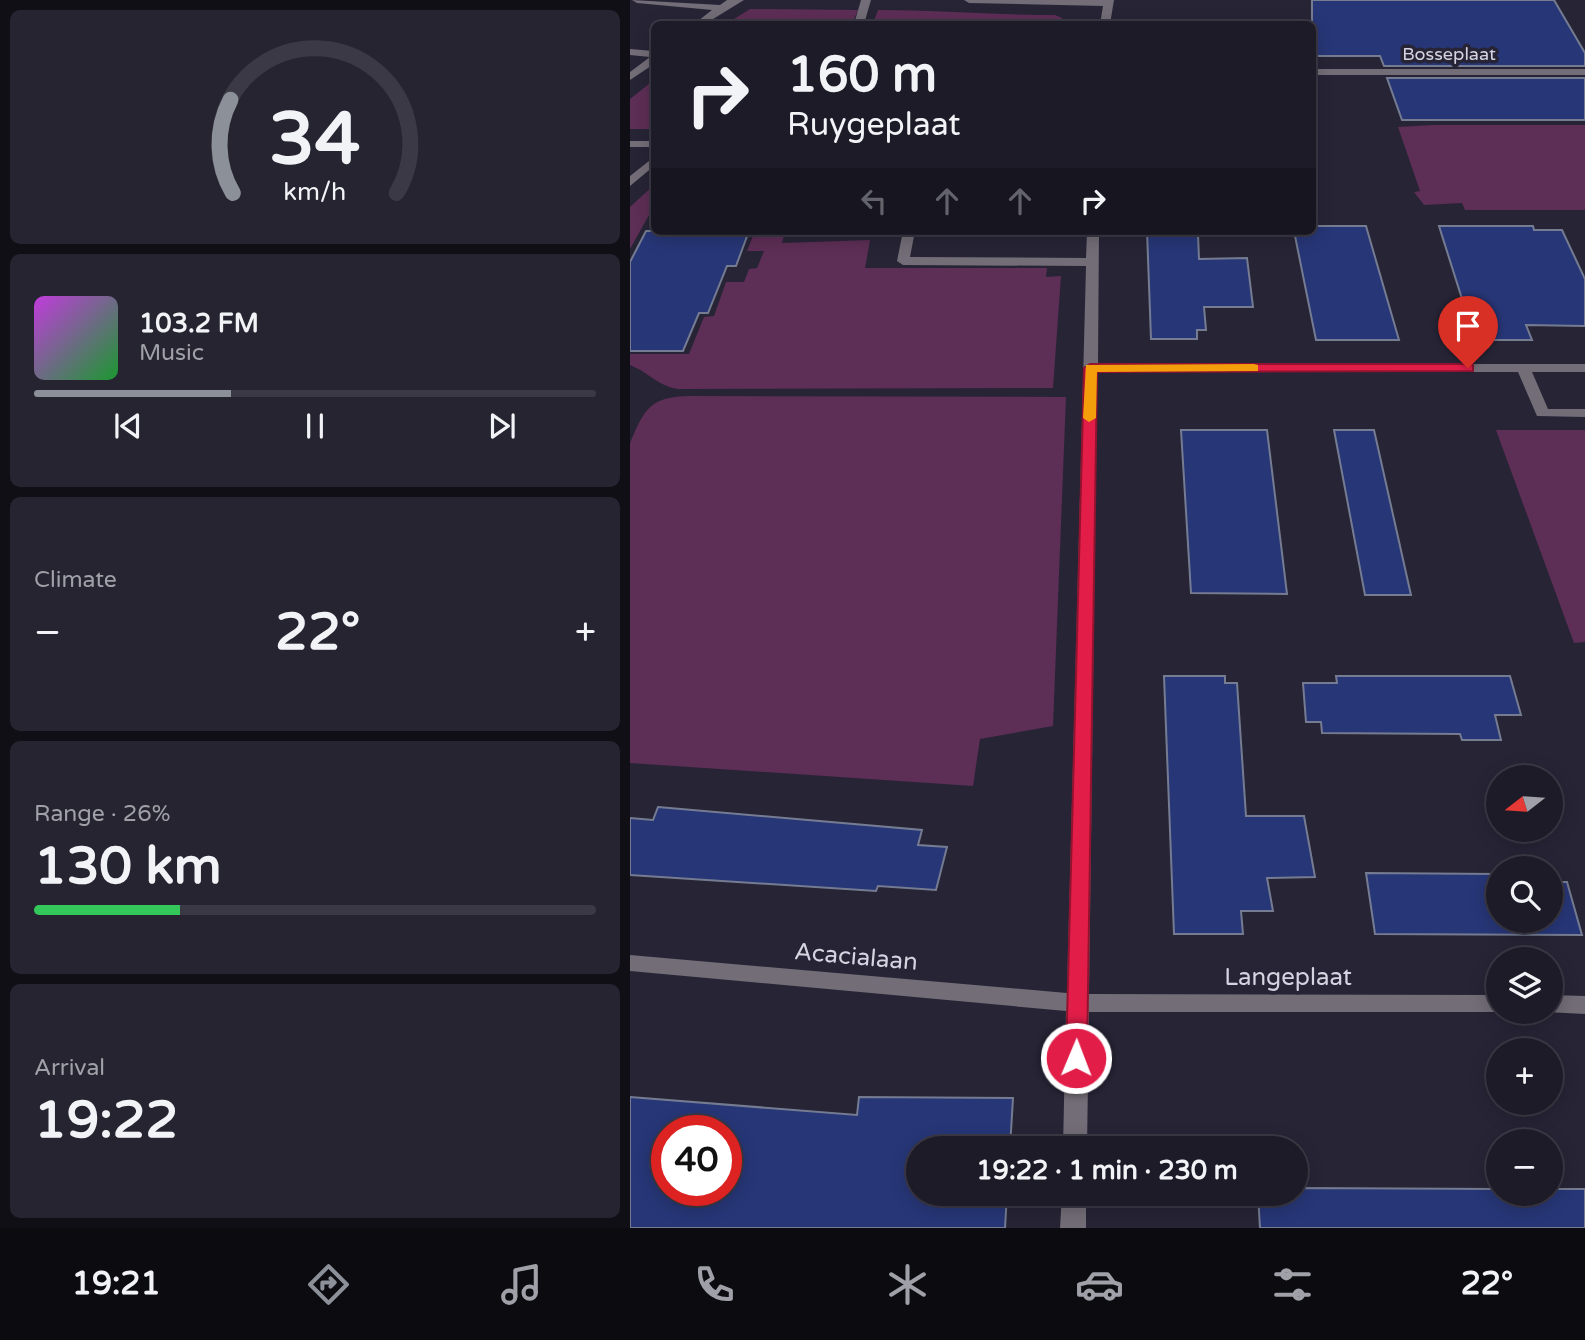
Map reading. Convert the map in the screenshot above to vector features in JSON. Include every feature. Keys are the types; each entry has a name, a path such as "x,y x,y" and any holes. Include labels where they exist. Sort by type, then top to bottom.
{"street":[{"path":"637,0 720,8"},
{"path":"703,21 720,8 739,0"},
{"path":"860,21 866,0"},
{"path":"971,0 1108,1 1105,21"},
{"path":"630,52 651,56"},
{"path":"630,77 651,60"},
{"name":"Bosseplaat","path":"1316,72 1585,72"},
{"path":"630,144 651,144"},
{"path":"630,182 651,163"},
{"path":"908,235 903,261 1093,262"},
{"path":"1074,1136 1093,235"},
{"path":"1090,368 1585,368"},
{"path":"1523,368 1542,413 1585,413"},
{"name":"Acacialaan","path":"630,963 1077,1003"},
{"name":"Langeplaat","path":"1077,1003 1486,1004"},
{"path":"1563,1004 1585,1004"},
{"path":"1073,1228 1074,1206"}],"shaded area":[{"path":"750,9 858,10 853,21 731,21"},
{"path":"878,10 1055,15 1062,18 1062,21 874,21"},
{"path":"651,82 651,129 630,129 630,99"},
{"path":"1585,125 1585,210 1465,210 1462,203 1424,205 1414,192 1420,191 1398,127"},
{"path":"651,188 651,215 630,249 630,207"},
{"path":"753,235 784,235 782,243 870,240 865,268 1047,268 1046,277 1061,276 1053,388 678,389 665,385 630,365 630,354 689,354 704,317 714,316 726,282 744,282 749,269 757,268 764,251 747,251"},
{"path":"690,396 1066,397 1053,726 980,739 973,786 630,763 630,443 645,413 657,402"},
{"path":"1496,430 1585,430 1585,642 1574,643"}],"building":[{"path":"1312,0 1554,0 1585,53 1585,66 1384,66 1380,56 1316,56 1316,21 1312,21"},
{"path":"1387,78 1585,78 1585,120 1402,120"},
{"path":"1316,226 1366,226 1399,340 1316,340 1295,235 1316,235"},
{"path":"1439,226 1533,226 1534,230 1562,230 1585,279 1585,326 1526,325 1532,340 1475,340"},
{"path":"646,231 651,231 651,235 748,235 736,266 727,266 708,313 699,313 683,351 630,351 630,262"},
{"path":"1147,235 1198,235 1199,259 1247,258 1253,307 1204,307 1206,330 1197,330 1197,339 1151,339"},
{"path":"1181,430 1267,430 1287,594 1191,593"},
{"path":"1334,430 1374,430 1411,595 1365,595"},
{"path":"1164,676 1225,676 1225,683 1237,683 1246,816 1304,816 1315,877 1267,878 1273,911 1241,911 1243,934 1174,934"},
{"path":"1336,676 1510,676 1521,715 1495,715 1501,740 1462,740 1460,734 1322,733 1321,722 1306,722 1303,683 1337,683"},
{"path":"658,807 922,830 918,845 947,847 936,890 878,886 876,891 630,875 630,818 653,820"},
{"path":"1366,873 1486,874 1486,933 1563,933 1563,882 1567,882 1582,935 1375,934"},
{"path":"630,1097 857,1115 859,1097 1013,1098 1011,1136 906,1136 906,1206 1006,1206 1005,1228 630,1228"},
{"path":"1308,1188 1486,1189 1486,1206 1563,1206 1563,1189 1585,1189 1585,1228 1260,1228 1259,1206 1308,1206"}],"slow traffic":[{"path":"1089,418 1090,368 1254,368"}],"route":[{"path":"1076,1058 1090,368 1468,368"}]}
